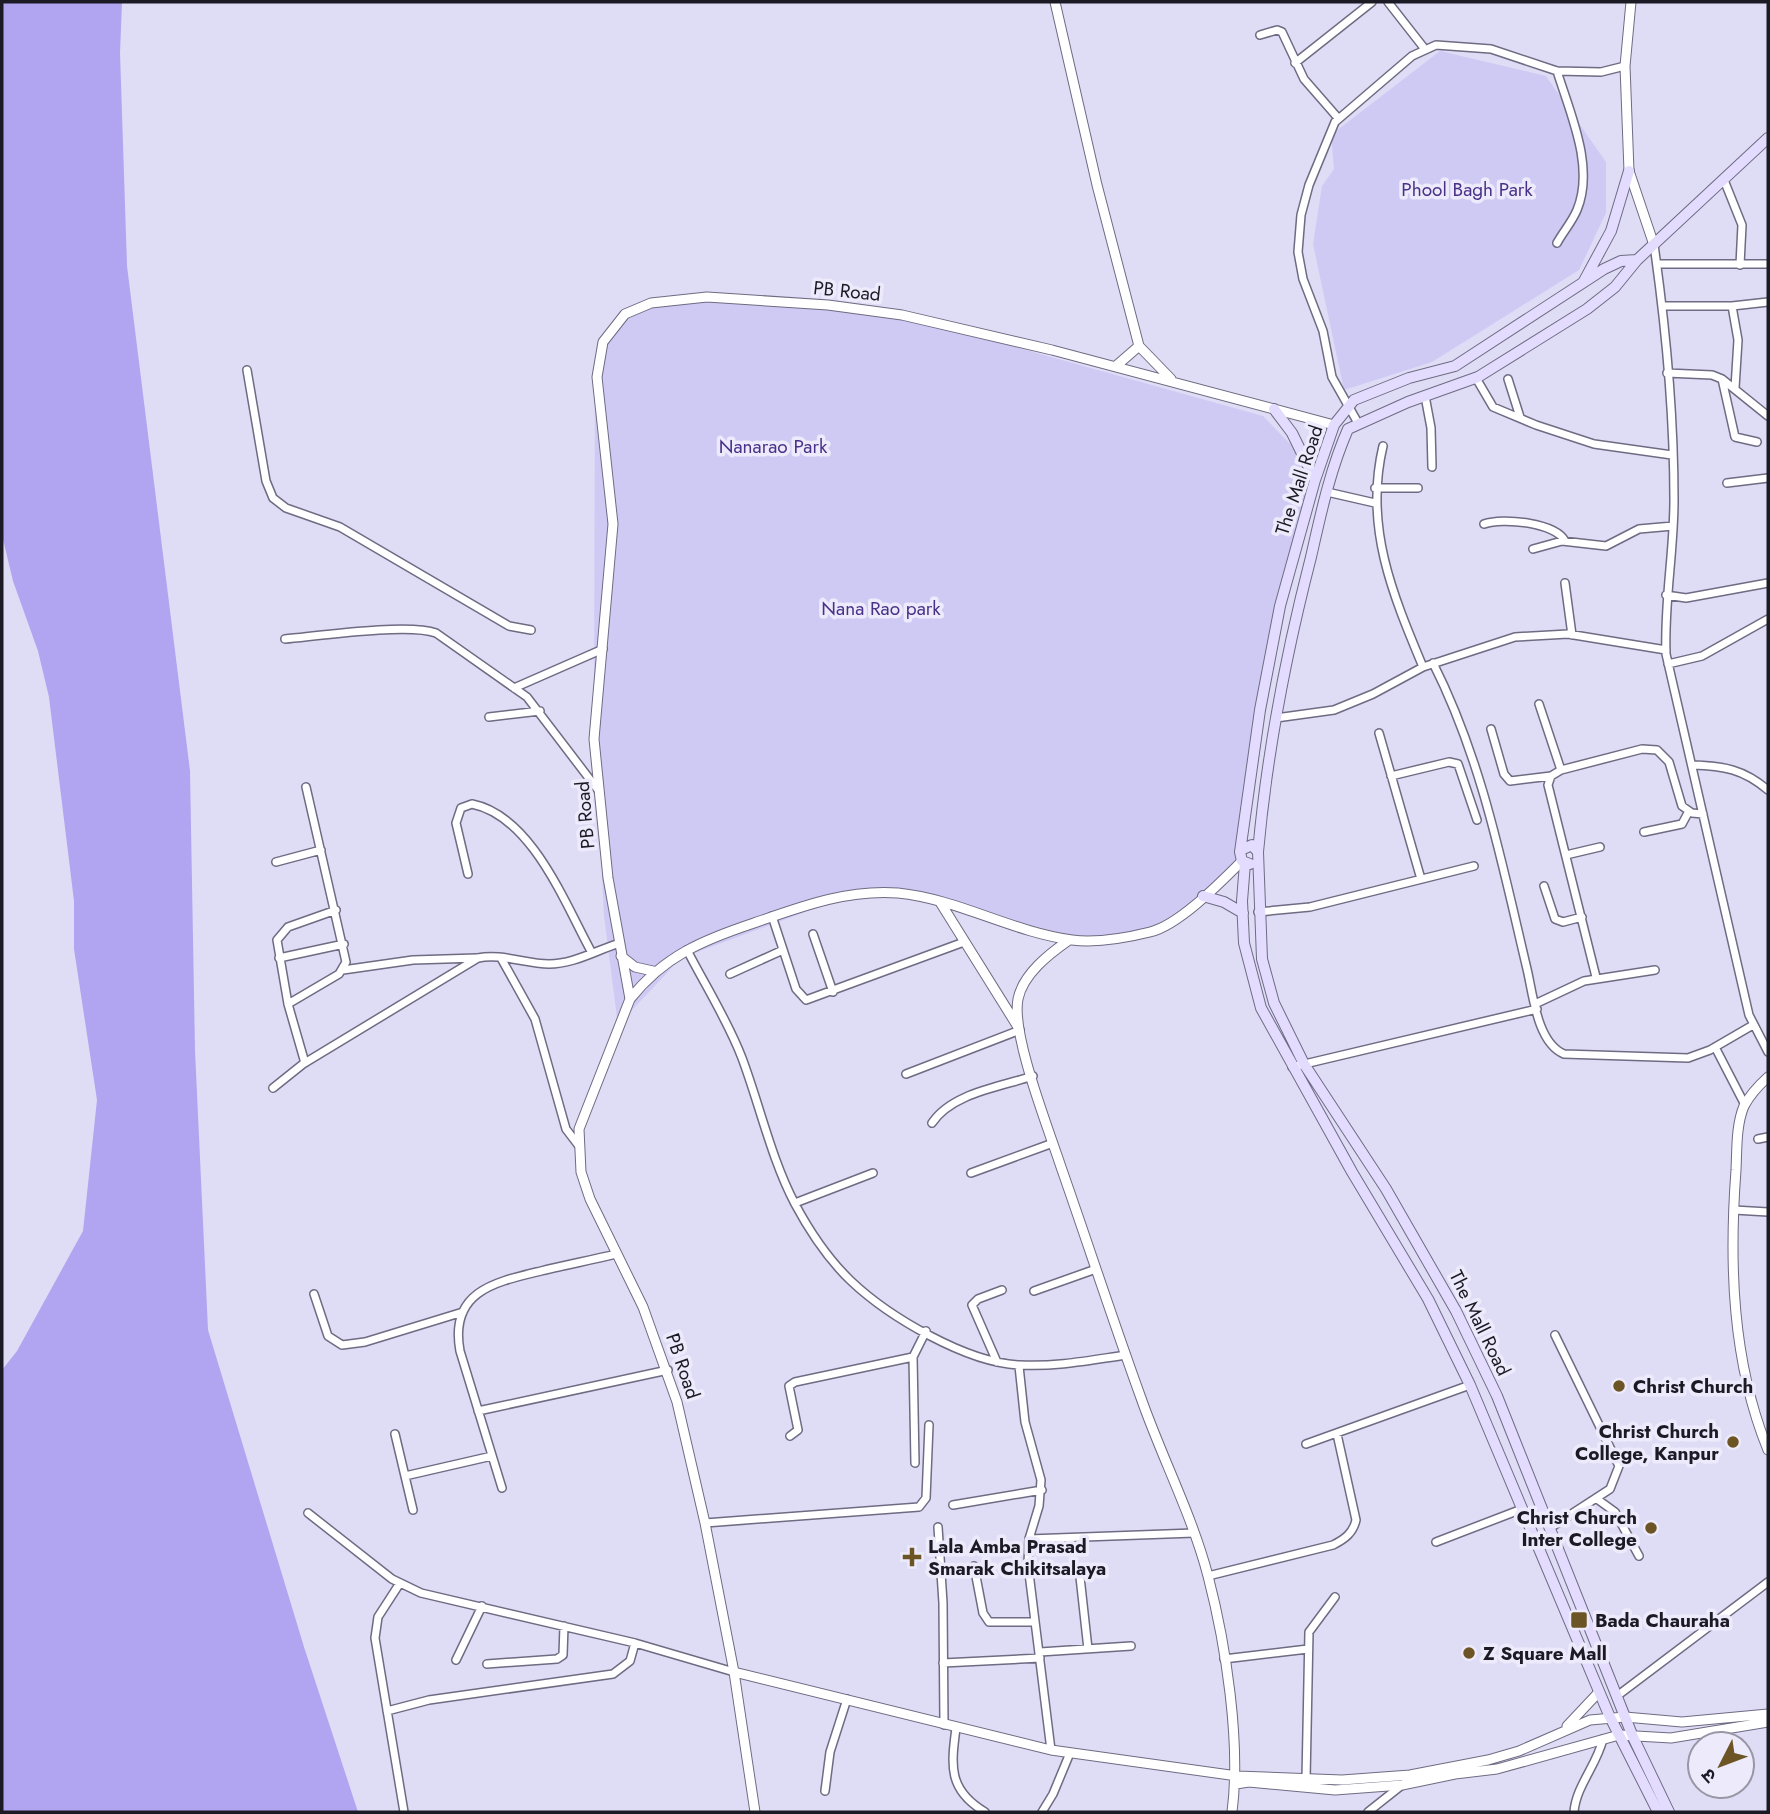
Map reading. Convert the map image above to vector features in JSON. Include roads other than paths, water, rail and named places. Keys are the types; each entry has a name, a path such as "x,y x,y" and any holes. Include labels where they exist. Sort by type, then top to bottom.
{"main road":[{"name":"The Mall Road","path":"1669,1812 1633,1737 1497,1396 1446,1291 1386,1189 1304,1064 1266,982 1258,912 1257,856 1265,781 1294,621 1336,457 1348,429 1425,396 1476,378 1587,309 1621,282 1637,260 1766,142"},
{"path":"1583,281 1612,231 1629,172"},
{"name":"The Mall Road","path":"1637,260 1620,261 1583,281 1501,339 1455,366 1368,393 1346,407 1334,425 1315,480 1280,606 1260,710 1241,850 1246,954 1254,989 1292,1067 1428,1299 1470,1385 1619,1735 1658,1812"},
{"path":"1274,409 1292,433 1315,480"},
{"path":"1334,425 1348,429"},
{"path":"1241,850 1252,845 1257,856 1243,862"},
{"path":"1203,896 1224,902 1243,913"}],"street":[{"path":"1055,2 1139,346 1174,381"},
{"path":"1294,63 1372,2"},
{"path":"1388,2 1424,48"},
{"path":"1631,2 1625,66 1629,172 1654,245 1657,264 1663,306 1672,455 1673,526 1666,595 1666,650 1753,1025 1768,1052"},
{"path":"1260,34 1277,30 1282,32 1294,63 1304,79 1338,118"},
{"path":"1358,423 1346,407 1332,377 1323,331 1303,279 1298,251 1301,215 1309,185 1338,118 1424,48 1453,43 1491,49 1557,71 1601,72 1625,66"},
{"path":"1556,243 1576,213 1583,176 1574,126 1557,71"},
{"path":"1724,180 1742,225 1740,265"},
{"path":"1657,264 1768,264"},
{"name":"PB Road","path":"755,1812 734,1672 705,1522 667,1370 643,1307 590,1199 581,1172 579,1129 594,1084 630,999 617,944 594,739 613,524 597,376 598,358 609,330 636,307 681,298 707,297 828,305 901,315 1116,366 1334,425"},
{"path":"1663,306 1732,306 1768,302"},
{"path":"1732,306 1738,340 1735,388"},
{"path":"1116,366 1139,346"},
{"path":"247,370 266,481 273,498 286,508 340,527 509,626 531,630"},
{"path":"1667,373 1712,374 1735,388 1768,416"},
{"path":"1476,378 1493,407 1594,444 1672,455"},
{"path":"1508,379 1520,417"},
{"path":"1722,379 1735,438 1757,442"},
{"path":"1425,396 1431,428 1432,467"},
{"path":"1383,446 1375,488 1383,561 1423,667"},
{"path":"1727,483 1768,478"},
{"path":"1375,488 1418,488"},
{"path":"1327,492 1375,503"},
{"path":"1484,524 1510,520 1555,529 1565,541"},
{"path":"1533,549 1565,541 1600,547 1639,529 1673,526"},
{"path":"1564,583 1572,635"},
{"path":"1666,595 1686,598 1768,583"},
{"path":"1668,664 1702,656 1768,619"},
{"path":"285,639 409,630 423,630 443,636 482,668 514,688 540,711 601,794"},
{"path":"1276,718 1334,710 1373,694 1423,667 1516,637 1572,635 1666,650"},
{"path":"514,688 603,649"},
{"path":"1433,663 1461,724 1485,793 1536,1007 1548,1041 1564,1054 1676,1060 1700,1055 1753,1025"},
{"path":"1539,704 1561,770"},
{"path":"489,717 540,711"},
{"path":"1490,729 1504,774 1510,782 1551,776 1561,770 1642,749 1657,750 1669,762 1680,802 1689,811 1703,814"},
{"path":"1379,733 1421,879"},
{"path":"1391,776 1449,762 1458,764 1477,820"},
{"path":"1692,765 1732,767 1768,790"},
{"path":"1551,776 1548,785 1596,977"},
{"path":"306,787 344,944 346,962 343,970"},
{"path":"468,874 456,823 461,808 472,804 502,816 529,842 592,953"},
{"path":"1644,832 1682,824 1689,811"},
{"path":"1566,855 1600,847"},
{"path":"276,862 321,850"},
{"path":"630,999 653,971 687,950 772,916 823,900 856,894 896,893 940,902 1069,940 1096,941 1152,932 1203,896 1243,862"},
{"path":"1258,912 1310,907 1474,866"},
{"path":"1544,886 1555,919 1563,922 1582,917"},
{"path":"940,902 1019,1029"},
{"path":"305,1063 289,1004 277,940 283,930 335,910"},
{"path":"772,916 802,999 813,1000 964,942"},
{"path":"813,934 833,992"},
{"path":"1069,940 1047,956 1023,986 1018,998 1019,1029 1053,1143 1096,1269 1208,1576 1224,1659 1236,1780 1232,1812"},
{"path":"279,958 344,944"},
{"path":"289,1004 343,970 414,960 478,958 552,964 617,944"},
{"path":"687,950 738,1048 795,1203 831,1259 852,1282 887,1308 926,1331 958,1348 997,1362 1019,1366 1053,1365 1126,1355"},
{"path":"730,974 783,950"},
{"path":"620,954 635,967 653,971"},
{"path":"273,1088 305,1063 478,958"},
{"path":"501,958 535,1019 566,1129 579,1146"},
{"path":"1292,1067 1536,1007 1596,977 1655,970"},
{"path":"906,1074 1019,1029"},
{"path":"1758,1034 1768,1032"},
{"path":"1715,1047 1745,1105"},
{"path":"932,1123 940,1112 952,1103 1033,1076"},
{"path":"1768,1077 1745,1105 1738,1134 1734,1210 1735,1318 1750,1395 1768,1450"},
{"path":"1758,1139 1768,1137"},
{"path":"971,1173 1053,1143"},
{"path":"795,1203 873,1173"},
{"path":"1734,1210 1768,1212"},
{"path":"502,1488 457,1333 464,1311 477,1293 496,1281 616,1254"},
{"path":"1034,1291 1096,1269"},
{"path":"997,1362 972,1305 978,1299 1002,1290"},
{"path":"1428,1299 1446,1291"},
{"path":"314,1293 328,1336 342,1345 365,1342 464,1311"},
{"path":"915,1463 913,1357 926,1331"},
{"path":"1550,1528 1610,1489 1619,1466 1555,1335"},
{"path":"790,1436 798,1430 789,1393 789,1386 795,1382 913,1357"},
{"path":"1019,1366 1025,1422 1039,1467 1042,1490 1029,1539 1028,1565 1051,1750"},
{"path":"478,1411 667,1370"},
{"path":"1306,1444 1470,1385"},
{"path":"705,1522 919,1507 926,1498 929,1425"},
{"path":"395,1434 413,1510"},
{"path":"1208,1576 1333,1545 1345,1538 1354,1528 1356,1520 1337,1434"},
{"path":"405,1476 492,1456"},
{"path":"953,1505 1042,1490"},
{"path":"1597,1499 1615,1512 1639,1556"},
{"path":"1436,1542 1522,1509"},
{"path":"308,1513 400,1583 438,1598 635,1643 734,1672 1051,1750 1249,1782 1335,1790 1402,1785 1497,1769 1619,1735 1671,1738 1768,1722"},
{"path":"939,1527 944,1725"},
{"path":"1029,1539 1194,1533"},
{"path":"974,1566 983,1613 989,1622 1035,1622"},
{"path":"1080,1577 1088,1648"},
{"path":"1617,1696 1768,1582"},
{"path":"400,1583 378,1617 375,1627 404,1812"},
{"path":"1306,1779 1310,1628 1335,1597"},
{"path":"456,1660 482,1606"},
{"path":"487,1664 557,1660 563,1654 564,1626"},
{"path":"387,1711 429,1700 613,1674 630,1661 635,1643"},
{"path":"943,1663 1131,1646"},
{"path":"1224,1659 1308,1649"},
{"path":"1560,1732 1600,1692"},
{"path":"825,1791 830,1752 847,1699"},
{"path":"1236,1780 1342,1780 1445,1769 1519,1751 1581,1723 1611,1717 1682,1722 1768,1714"},
{"path":"957,1728 953,1755 954,1782 960,1792 985,1812"},
{"path":"1574,1812 1575,1800 1595,1763 1603,1739"},
{"path":"1042,1812 1054,1794 1070,1753"},
{"path":"1368,1812 1402,1785"}],"place":[{"name":"Christ Church","path":"1619,1386"},
{"name":"Christ Church College, Kanpur","path":"1733,1442"},
{"name":"Christ Church Inter College","path":"1651,1528"},
{"name":"Lala Amba Prasad Smarak Chikitsalaya","path":"912,1557"},
{"name":"Bada Chauraha","path":"1579,1620"},
{"name":"Z Square Mall","path":"1469,1653"}],"park label":[{"name":"Phool Bagh Park","path":"1467,189"},
{"name":"Nanarao Park","path":"773,446"},
{"name":"Nana Rao park","path":"881,608"}]}
